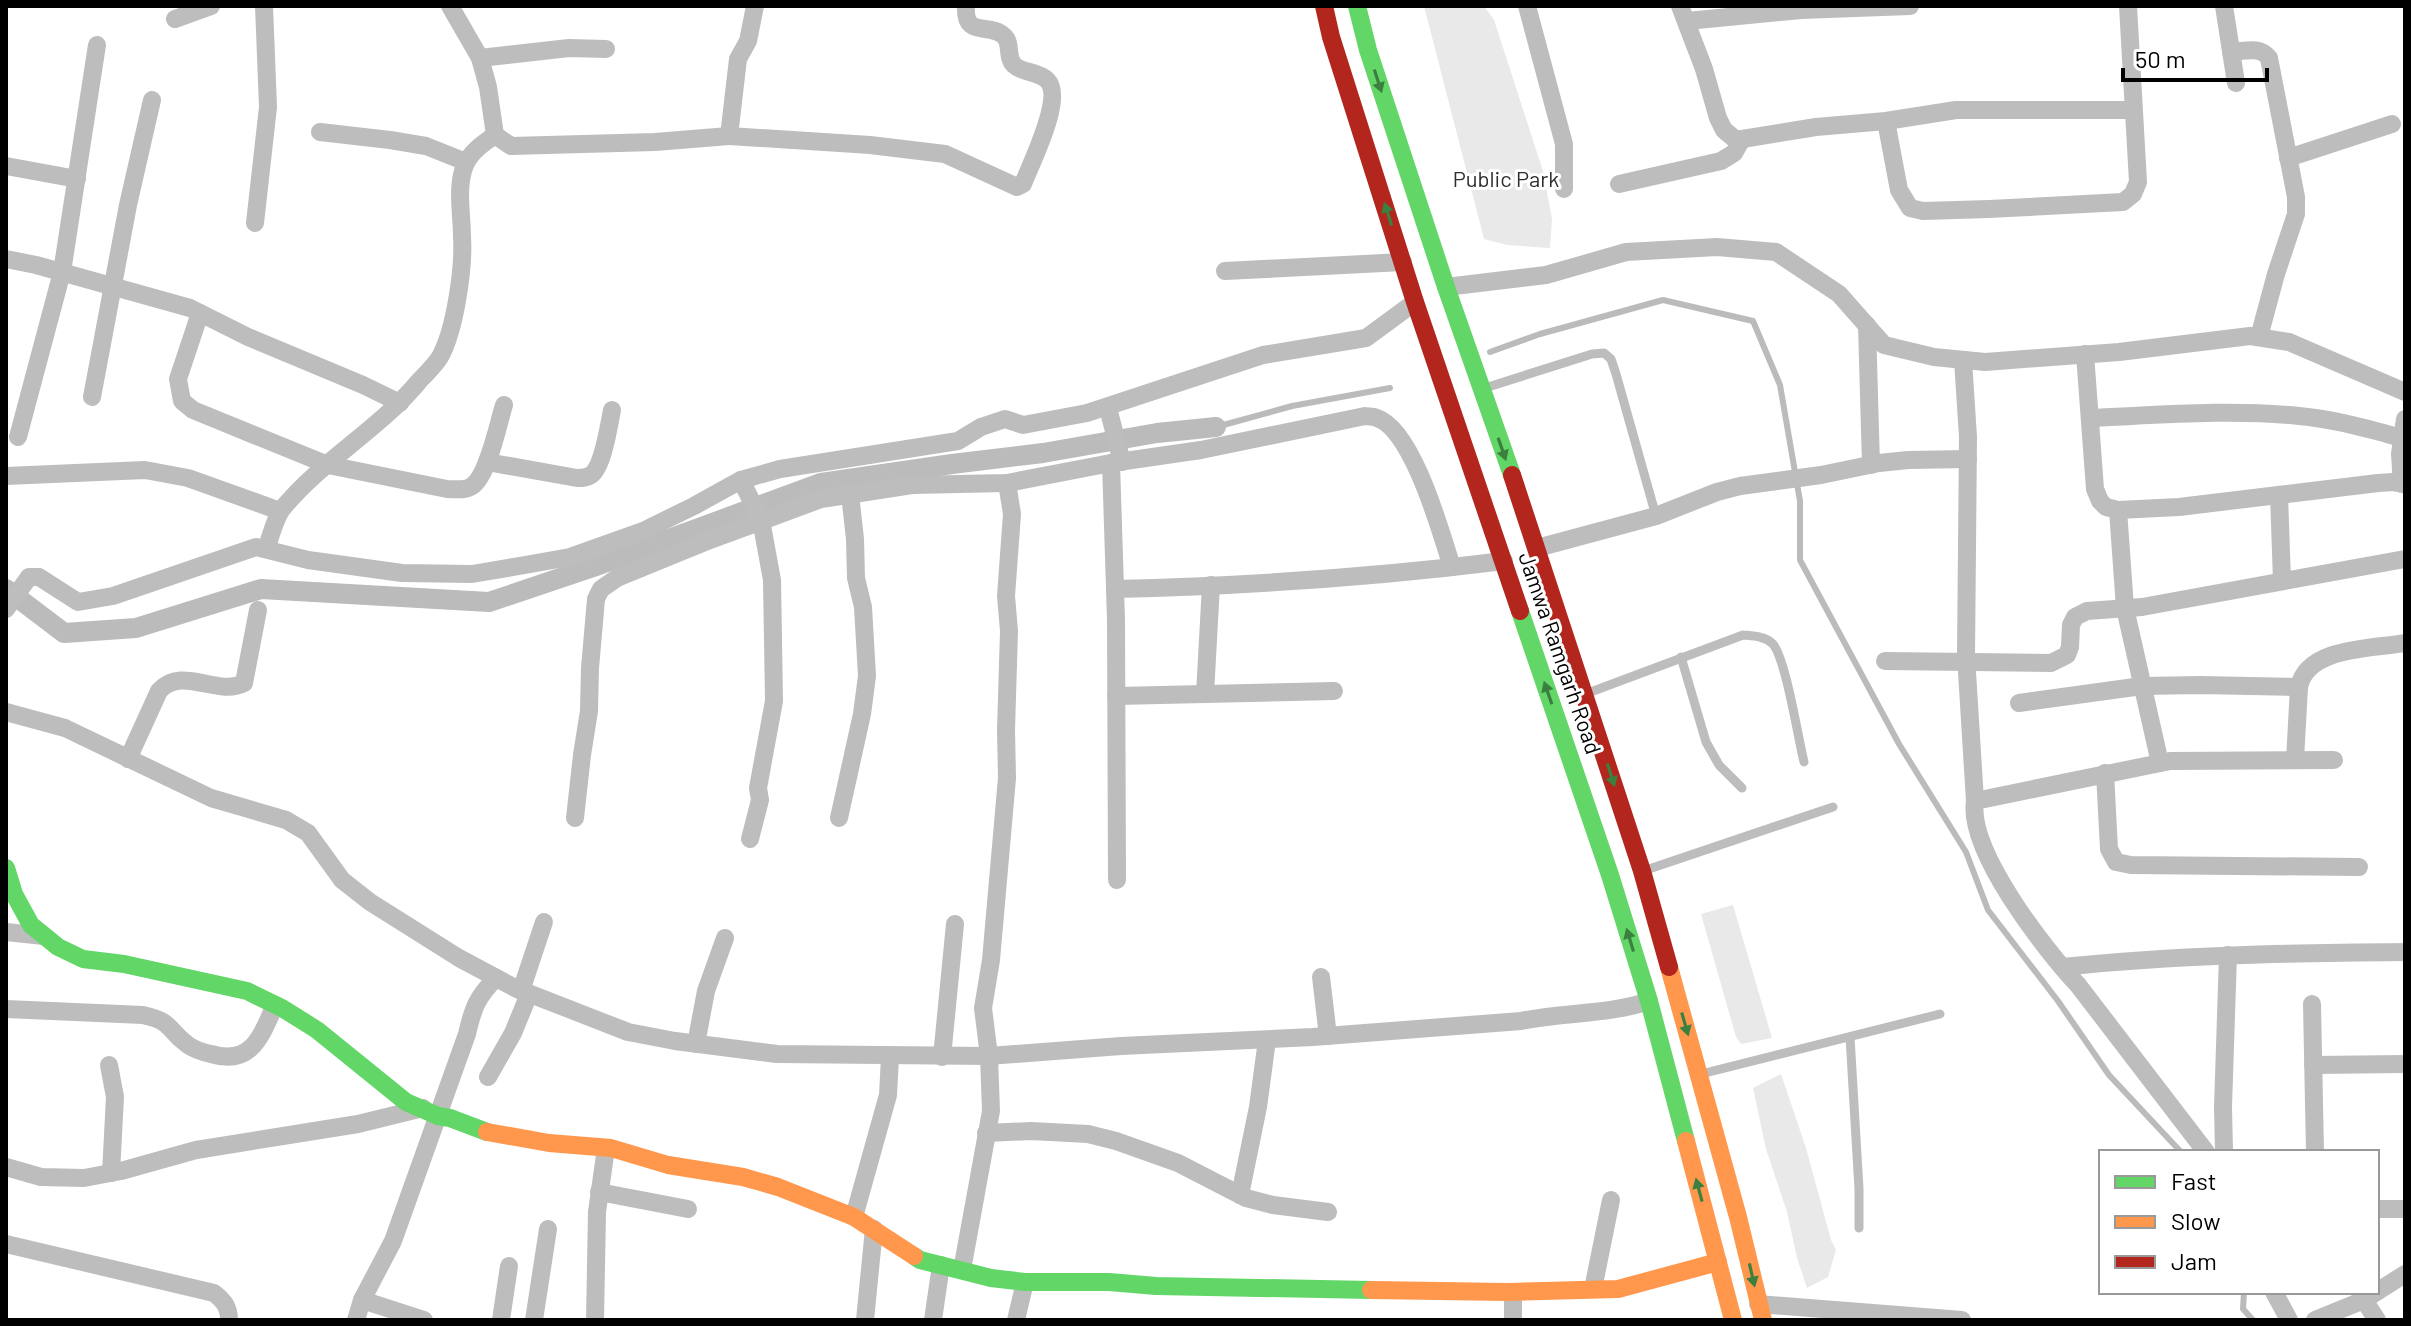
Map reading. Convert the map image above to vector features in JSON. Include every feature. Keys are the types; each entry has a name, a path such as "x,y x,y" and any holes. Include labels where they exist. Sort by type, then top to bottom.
{"main road":[{"name":"Jamwa Ramgarh Road","path":"1324,6 1331,37 1415,302 1610,875 1649,1001 1733,1320"},
{"name":"Jamwa Ramgarh Road","path":"1357,6 1368,50 1446,287 1537,548 1642,871 1738,1217 1760,1312"},
{"path":"6,868 10,893 31,925 58,947 83,959 124,964 247,991 317,1030 406,1102 430,1112 495,1135 606,1148 668,1165 743,1177 778,1187 854,1217 920,1260 991,1278 1156,1286 1513,1292 1618,1289 1718,1262"}],"street":[{"path":"175,19 211,6"},
{"path":"255,223 268,107 264,6"},
{"path":"450,6 480,58 495,135 511,146 655,142 729,136 870,145 945,154 1017,187 1023,184 1049,118 1054,92 1044,77 1012,63 1008,41 1002,33 975,27 969,22 966,6"},
{"path":"729,136 738,59 748,41 755,6"},
{"path":"1527,6 1564,144 1564,189"},
{"path":"1910,6 1684,14 1724,130 1736,140 1956,110 2132,110"},
{"path":"1886,121 1899,190 1910,208 1923,211 2123,202 2133,194 2138,182 2128,6"},
{"path":"2224,6 2236,83"},
{"path":"18,437 62,272 97,45"},
{"path":"480,58 569,48 606,49"},
{"path":"2231,52 2258,50 2269,58 2296,197 2296,214 2259,337"},
{"path":"92,397 128,205 152,100"},
{"path":"2288,158 2392,124"},
{"path":"320,132 426,146 466,162"},
{"path":"266,549 280,511 400,403 439,357 450,332 463,242 460,183 466,162 478,147 495,135"},
{"path":"1619,184 1721,161 1734,153 1742,139"},
{"path":"6,166 77,179"},
{"path":"1446,287 1546,275 1626,252 1717,247 1776,252 1839,294 1884,345 1934,357 1985,362 2250,336 2289,342 2405,392"},
{"path":"6,259 190,308 248,337 400,403"},
{"path":"1225,271 1403,262"},
{"path":"6,609 29,577 39,577 78,602 113,596 256,547 308,560 402,573 472,574 570,557 643,531 780,469 958,441 981,427 1005,419 1023,425 1110,416 1263,355 1366,338 1415,302"},
{"path":"200,313 178,379 182,401 193,410 328,465 447,489 465,489 475,485 483,472 504,405"},
{"path":"1867,325 1871,465"},
{"path":"2085,354 2095,489 2106,507 2118,510 2179,507 2393,482 2403,484 2402,438 2405,419"},
{"path":"1963,360 1968,459 1967,663 1976,824 1992,864 2031,928 2204,1150"},
{"path":"487,462 577,478 587,477 595,473 612,410"},
{"path":"2090,418 2203,414 2301,416 2402,438"},
{"path":"1110,416 1118,460 1115,589 1117,880"},
{"path":"575,818 589,711 596,599 601,589 617,578 760,516 821,499 912,485 1007,483 1118,460 1201,450 1365,416 1386,423 1400,436 1417,467 1452,567"},
{"path":"1537,548 1656,516 1717,492 1908,460 1968,459"},
{"path":"6,476 145,470 188,478 280,511"},
{"path":"962,1270 991,1111 983,1008 991,960 1007,778 1009,631 1006,596 1012,514 1007,483"},
{"path":"744,484 760,516 772,580 774,701 758,788 760,800 750,839"},
{"path":"839,818 862,714 867,676 863,607 856,578 850,494"},
{"path":"2279,495 2282,581"},
{"path":"2118,510 2125,608 2160,763"},
{"path":"1885,661 2051,663 2067,655 2071,625 2075,617 2087,611 2179,601 2405,559"},
{"path":"1115,589 1211,585 1504,561"},
{"path":"1205,694 1211,585"},
{"path":"128,759 164,685 183,680 233,687 244,683 258,610"},
{"path":"2295,760 2299,687 2301,677 2311,665 2326,656 2405,643"},
{"path":"2019,703 2142,686 2299,687"},
{"path":"1116,696 1334,691"},
{"path":"6,712 65,728 211,798 298,826 308,833 342,880 370,902 459,958 525,993 628,1032 696,1044 777,1054 989,1056 1521,1021 1550,1015 1628,1008 1649,1001"},
{"path":"1975,801 2160,763 2334,760"},
{"path":"2105,773 2109,849 2116,862 2131,865 2359,867"},
{"path":"488,1077 513,1033 544,922"},
{"path":"942,1057 955,924"},
{"path":"6,932 44,936"},
{"path":"696,1044 706,991 725,938"},
{"path":"2062,967 2228,955 2405,952"},
{"path":"2224,1150 2228,955"},
{"path":"1321,977 1328,1036"},
{"path":"356,1320 362,1300 393,1241 430,1112 479,995 496,978"},
{"path":"2312,1004 2315,1150"},
{"path":"6,1009 143,1015 163,1020 195,1050 236,1057 258,1042 275,1005"},
{"path":"1240,1195 1258,1107 1267,1040"},
{"path":"854,1217 888,1095 890,1057"},
{"path":"2313,1065 2405,1064"},
{"path":"109,1065 115,1097 111,1173"},
{"path":"6,1167 41,1177 84,1178 196,1150 430,1112"},
{"path":"986,1133 1088,1134 1178,1163 1240,1195 1273,1205 1328,1212"},
{"path":"595,1320 599,1192 606,1148"},
{"path":"599,1192 688,1209"},
{"path":"1593,1289 1611,1200"},
{"path":"2379,1209 2405,1209"},
{"path":"534,1320 548,1229"},
{"path":"865,1320 874,1229"},
{"path":"6,1244 214,1293 228,1307 229,1320"},
{"path":"933,1320 941,1265"},
{"path":"501,1320 509,1266"},
{"path":"2379,1291 2405,1274"},
{"path":"1016,1320 1025,1282"},
{"path":"2383,1289 2405,1289"},
{"path":"1513,1292 1513,1320"},
{"path":"2275,1294 2289,1320"},
{"path":"2315,1320 2374,1294"},
{"path":"362,1300 424,1320"},
{"path":"2364,1300 2377,1320"},
{"path":"1760,1312 1962,1320"}],"lane":[{"path":"1478,382 1604,353 1611,359 1616,374 1656,516"},
{"path":"1585,695 1743,635 1760,636 1771,642 1781,658 1804,762"},
{"path":"1681,657 1706,742 1719,765 1742,788"},
{"path":"1642,871 1833,807"},
{"path":"1670,1080 1940,1014"},
{"path":"1850,1037 1859,1228"}],"green space":[{"name":"Public Park","path":"1424,6 1484,6 1494,20 1543,171 1552,219 1550,248 1507,245 1484,239"},
{"path":"1733,905 1772,1038 1741,1044 1736,1037 1701,914"},
{"path":"1781,1074 1836,1250 1828,1277 1807,1288 1766,1149 1753,1088"}],"waterway":[{"path":"1490,352 1540,334 1663,300 1753,321 1780,385 1800,501 1800,560 1899,744 1966,852 1988,910 2058,1001 2109,1075 2179,1150"},
{"path":"1216,427 1292,406 1390,388"},
{"path":"6,589 64,633 136,628 261,589 489,602 821,483 1216,427"},
{"path":"2244,1294 2243,1309 2253,1320"}],"traffic: fast":[{"path":"1357,6 1368,50 1446,287 1512,475"},
{"path":"1520,611 1610,875 1649,1001 1686,1141"},
{"path":"6,868 14,894 31,925 58,947 83,959 124,964 247,991 317,1030 406,1102 487,1132"},
{"path":"914,1256 991,1278 1025,1282 1371,1290"}],"traffic: slow":[{"path":"1669,967 1763,1320"},
{"path":"487,1132 549,1143 611,1148 668,1165 743,1177 778,1187 854,1217 914,1256"},
{"path":"1686,1141 1733,1320"},
{"path":"1371,1290 1507,1292 1618,1289 1718,1262"}],"traffic: jam":[{"path":"1324,6 1331,37 1415,302 1520,611"},
{"path":"1512,475 1642,871 1669,967"}]}
